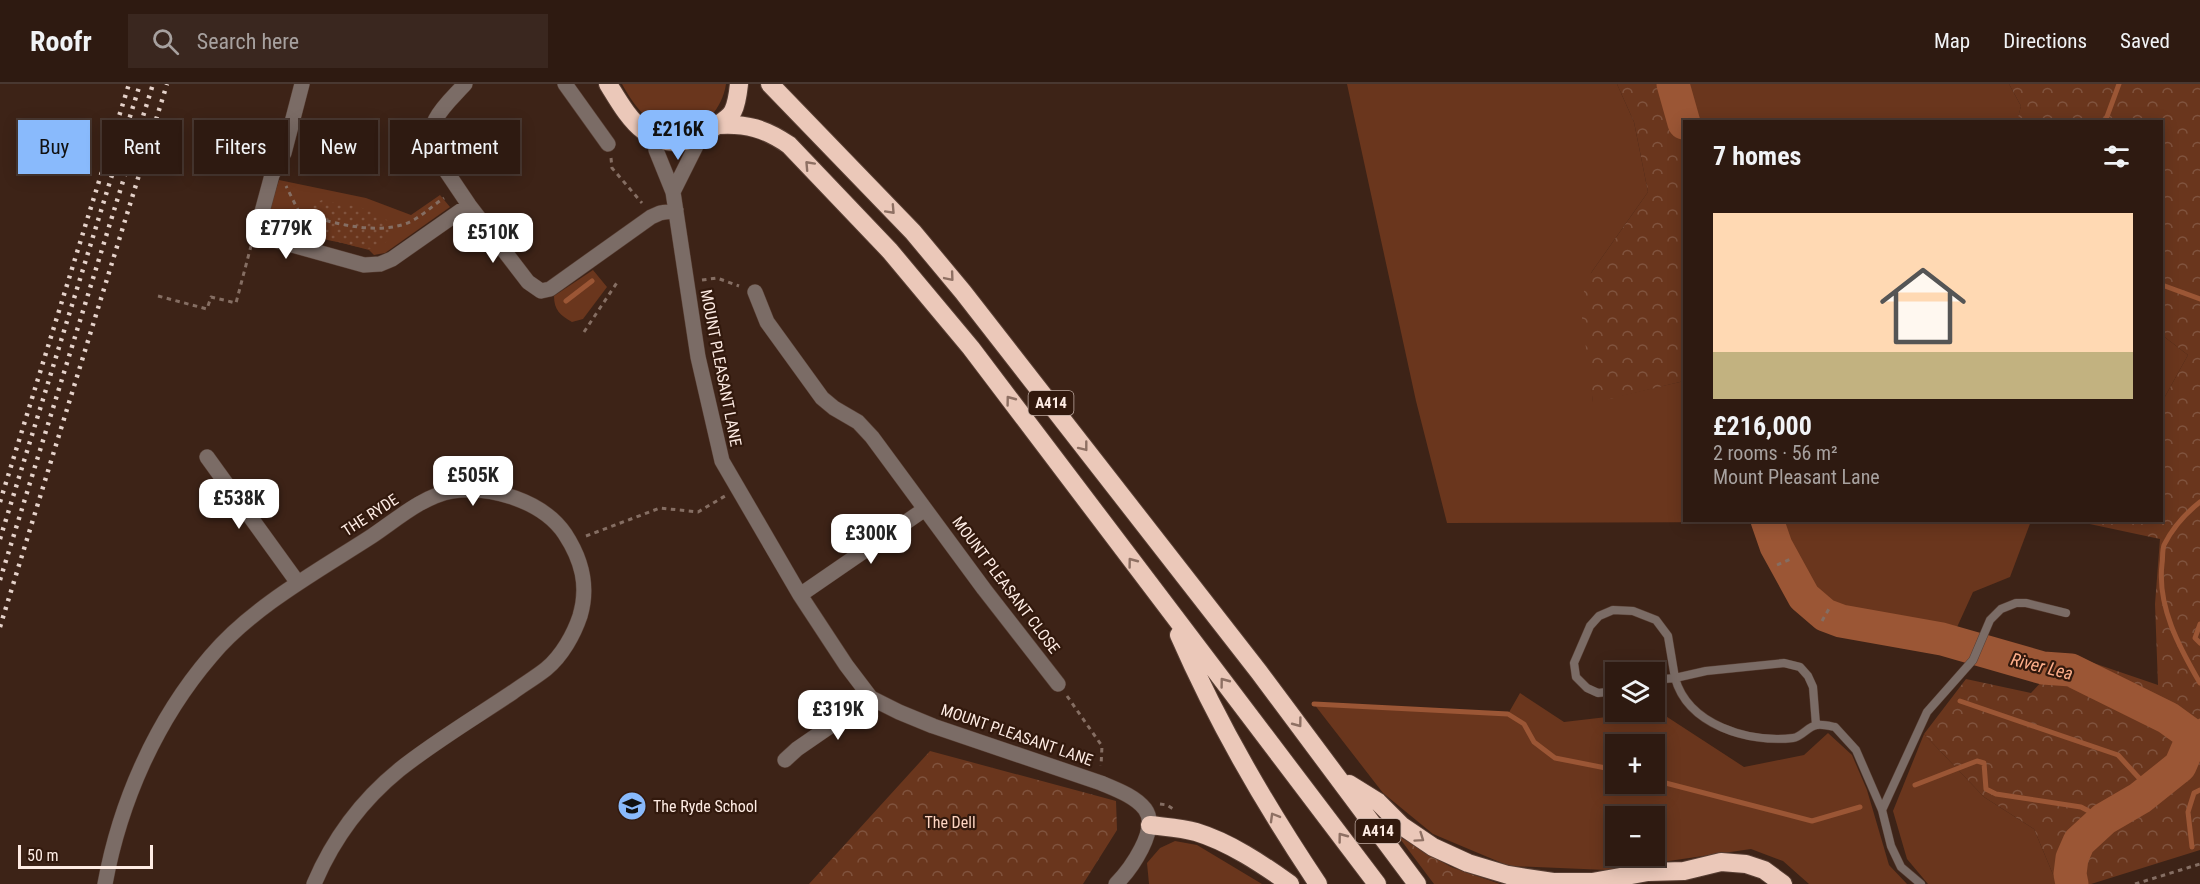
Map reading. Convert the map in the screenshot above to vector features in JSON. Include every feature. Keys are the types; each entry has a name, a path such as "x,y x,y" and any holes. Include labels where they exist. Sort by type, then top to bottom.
{"highway":[{"path":"608,84 635,122 655,138 684,143 700,138 732,112 739,84"},
{"name":"A414","path":"770,84 906,225 963,292 1237,643 1417,884"},
{"name":"A414","path":"718,125 739,124 775,135 789,145 890,251 971,348 1377,884"},
{"name":"A414","path":"1168,608 1199,680 1277,822 1317,884"},
{"name":"A414","path":"1340,778 1378,802 1402,826 1432,847 1468,863 1508,875 1553,882 1592,882 1648,872 1684,871 1721,862 1746,864 1764,870 1783,884"},
{"path":"1150,825 1204,835 1270,869 1290,884"},
{"name":"A414","path":"1669,884 1684,871"}],"street":[{"path":"302,84 284,153 272,175 259,223 260,232 267,238 364,265 380,264 392,259 469,205"},
{"path":"465,84 435,117 430,143 434,153 469,205 528,282 541,291 556,285 651,217 676,210"},
{"path":"565,84 608,144"},
{"name":"MOUNT PLEASANT LANE","path":"655,138 656,150 673,192 698,357 722,461 800,595 846,665 871,698 933,726 1122,792 1144,808 1149,816 1150,825"},
{"path":"673,192 700,138"},
{"name":"MOUNT PLEASANT CLOSE","path":"755,292 767,322 822,398 858,422 872,437 984,589 1058,684"},
{"path":"207,457 298,583"},
{"name":"THE RYDE","path":"105,884 133,785 153,742 211,656 256,614 298,583 424,502 451,491 484,490 510,497 538,509 560,526 581,562 585,586 580,615 570,638 548,668 399,770 360,807 326,855 314,884"},
{"path":"800,595 925,509"},
{"path":"785,759 871,698"},
{"path":"1124,882 1146,840 1150,825"}],"lane":[{"path":"1882,810 1927,712 1973,660 1990,620 2001,609 2016,603 2026,603 2066,613"},
{"path":"1605,692 1598,693 1587,688 1576,677 1574,663 1590,626 1599,616 1613,610 1633,611 1656,620 1668,636 1678,689 1693,711 1724,728 1763,738 1796,738 1816,725 1835,727 1856,750 1882,810 1891,846 1901,867 1921,884"},
{"path":"1665,679 1706,670 1784,663 1800,667 1808,676 1813,687 1816,725"}],"path":[{"path":"608,144 612,168 644,205 651,217"},
{"path":"272,175 283,179 300,214"},
{"path":"158,296 207,309 210,297 236,303 254,236 260,232 300,214 346,225 383,229 407,223 458,188"},
{"path":"686,282 717,278 755,292"},
{"path":"584,332 618,281"},
{"path":"571,542 660,508 698,512 737,489"},
{"path":"1777,565 1793,558"},
{"path":"1821,621 1830,607"},
{"path":"1058,684 1102,747 1101,783"},
{"path":"2135,884 2200,864"}],"green space":[{"path":"622,84 726,84 719,104 707,120 698,126 678,131 660,126 646,117"},
{"path":"1347,84 1617,84 1634,122 1648,192 1591,273 1589,362 1593,402 1683,381 1683,522 1757,522 1447,523 1416,401"},
{"path":"1617,84 1686,84 1696,120 1683,120 1683,381 1593,403 1580,302 1591,273 1648,192 1634,122"},
{"path":"1686,84 2009,84 2021,106 2018,120 1696,120"},
{"path":"2009,84 2200,84 2200,850 2091,884 2057,884 2034,829 1984,797 1924,734 1966,679 2031,693 2067,654 2158,685 2155,604 2160,539 2084,522 2163,522 2163,400 2188,355 2163,336 2163,120 2017,120 2021,106"},
{"path":"279,180 366,198 411,215 440,195 450,207 385,253 374,255 369,250 319,237 305,240 270,231 265,222"},
{"path":"322,200 358,207 382,217 389,222 386,241 382,246 369,248 327,240 315,235 306,219 313,204"},
{"path":"593,270 607,287 583,319 572,322 558,312 554,296"},
{"path":"2163,336 2188,355 2163,400"},
{"path":"1777,522 2031,522 2010,577 1973,592 1953,636 1861,617 1830,607 1807,587 1781,539"},
{"path":"1520,693 1564,722 1605,717 1605,722 1665,722 1665,716 1744,767 1804,755 1828,733 1852,755 1867,790 1889,865 1907,884 1809,884 1783,861 1751,849 1665,862 1665,806 1605,806 1605,866 1634,866 1607,870 1509,866 1433,834 1383,793 1314,704 1508,714"},
{"path":"1924,734 1984,797 2034,829 2057,884 1928,884 1907,859 1893,811"},
{"name":"The Dell","path":"930,751 1116,801 1117,830 1083,884 809,884"},
{"path":"1398,836 1451,867 1500,884 1434,884"},
{"path":"1175,841 1197,845 1262,884 1149,884 1147,863 1160,848"}],"waterway":[{"name":"River Lea","path":"1673,84 1683,120"},
{"path":"2106,120 2119,84"},
{"path":"566,301 592,281"},
{"path":"2163,285 2200,299"},
{"path":"2200,502 2180,522 2164,545 2161,580 2171,626 2200,683"},
{"name":"River Lea","path":"1768,522 1776,546 1804,597 1825,615 1841,621 1942,639 2043,668 2071,670 2168,718 2193,736 2180,766 2140,798 2104,819 2079,842 2072,858 2070,874 2072,884"},
{"path":"2200,624 2195,638 2200,643"},
{"path":"1960,701 2118,755 2150,790"},
{"path":"1314,704 1508,714 1524,724 1534,742 1555,758 1605,768"},
{"path":"2193,736 2200,721"},
{"path":"1915,785 1977,761 1984,763 1986,789 1996,794 2081,807 2104,819"},
{"path":"1665,783 1812,821 1860,807"},
{"path":"2192,847 2188,812 2194,793 2200,790"}],"railway":[{"path":"0,502 129,84"},
{"path":"0,539 140,84"},
{"path":"0,580 153,84"},
{"path":"0,627 167,84"}],"place":[{"name":"The Ryde School","path":"632,806"}]}
